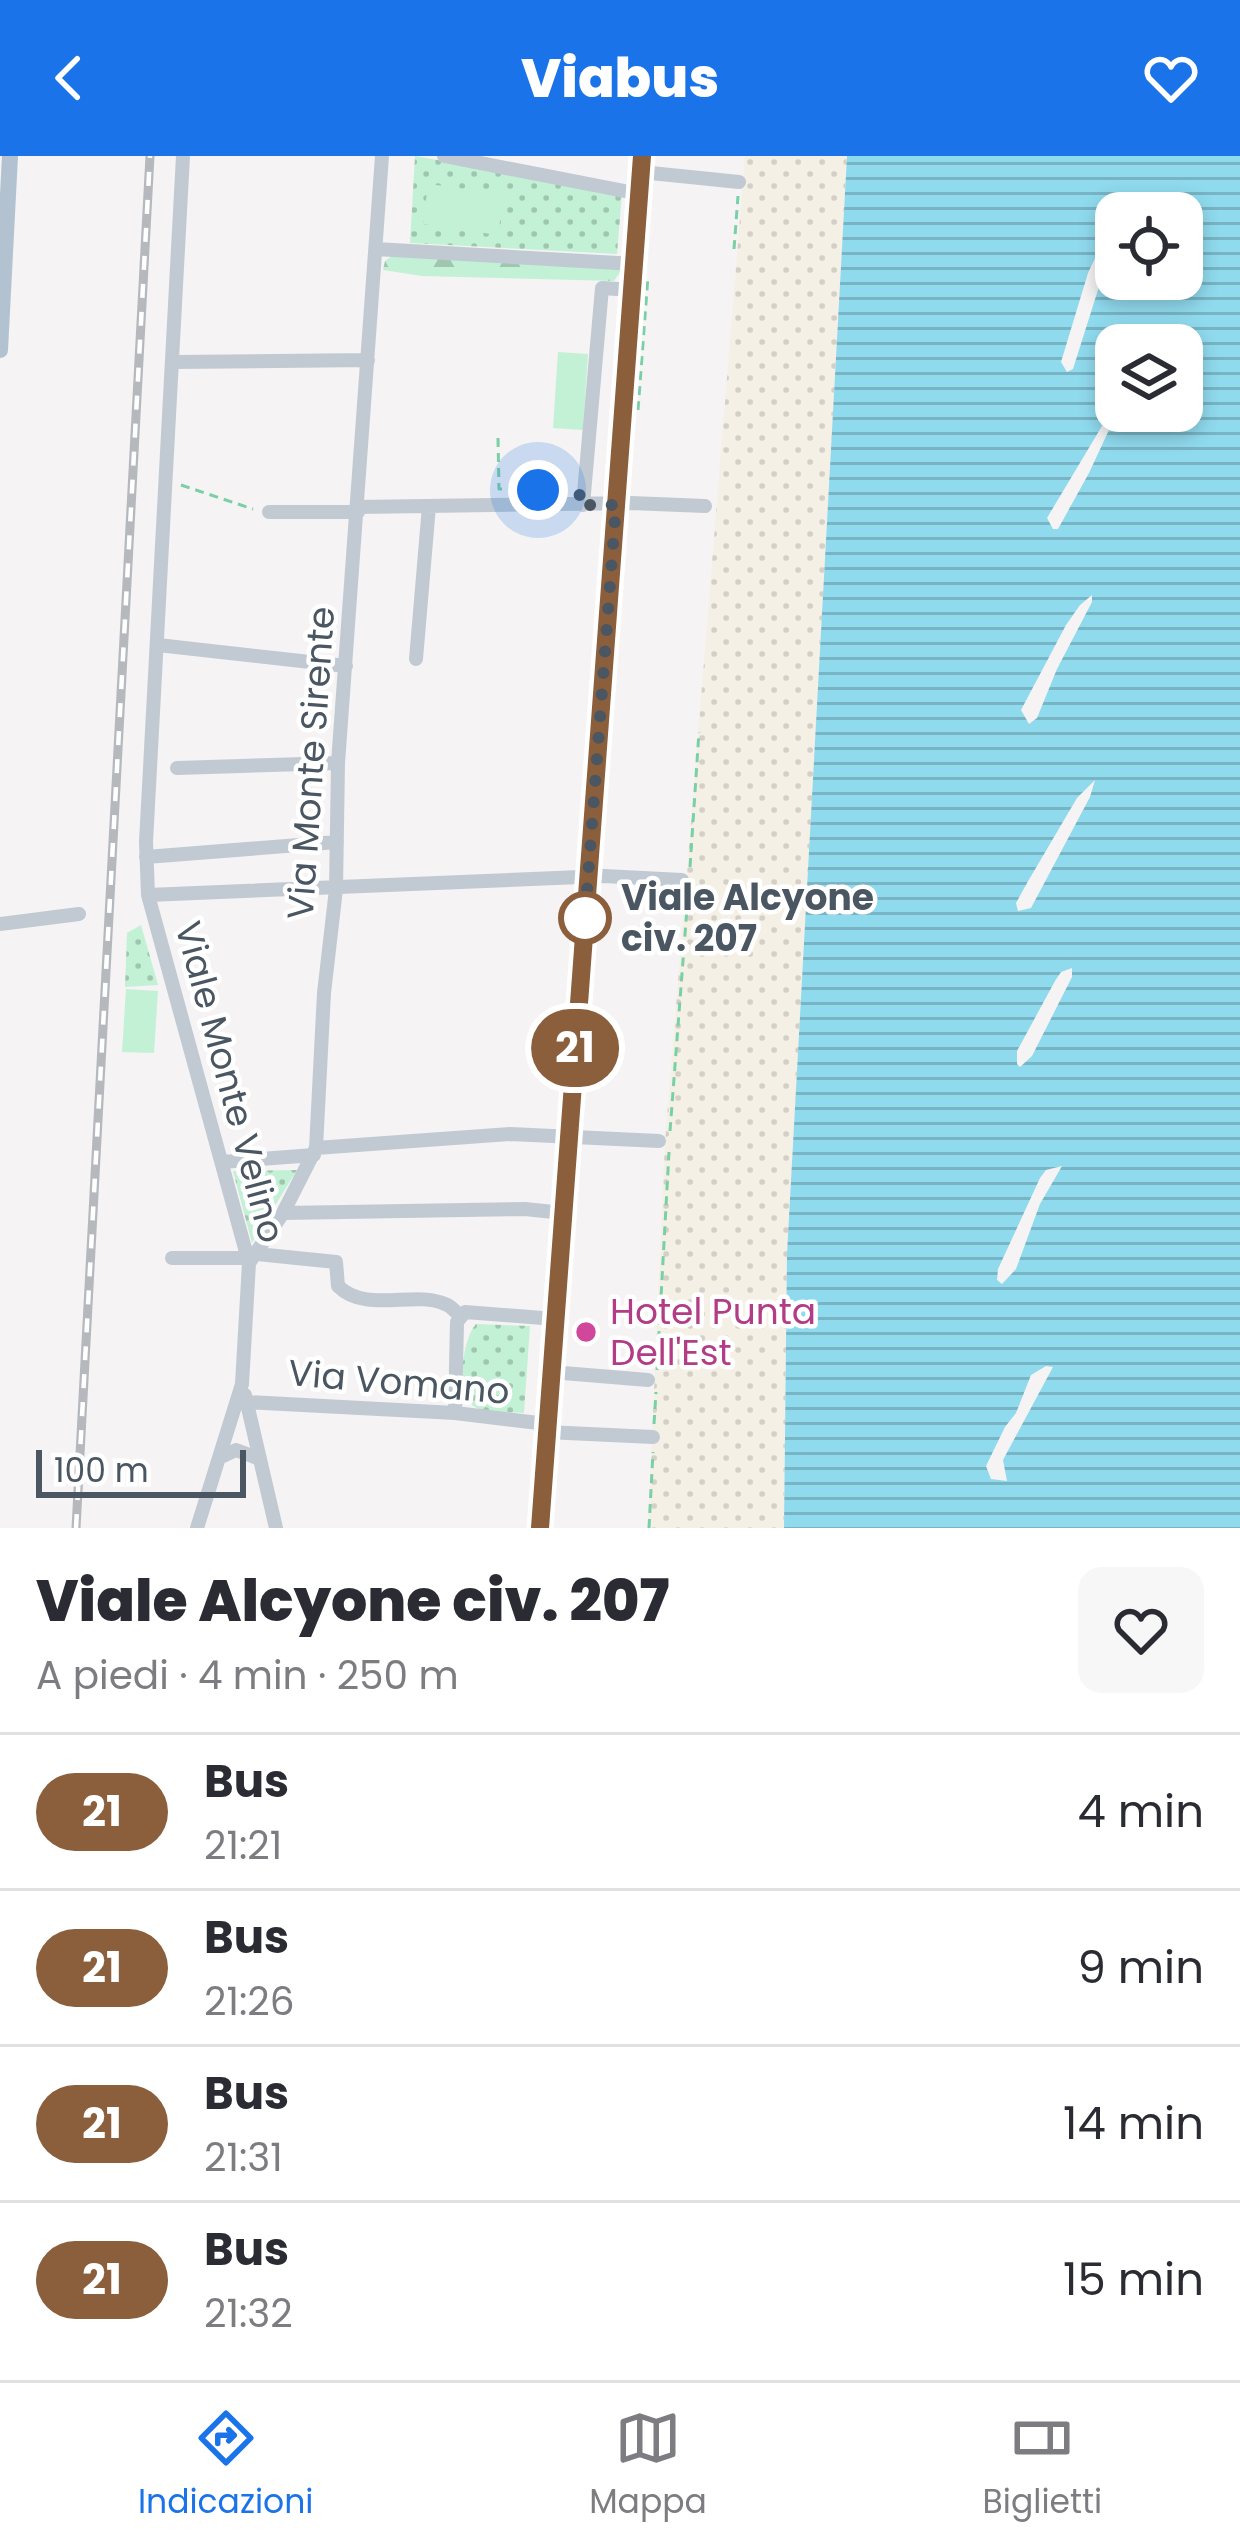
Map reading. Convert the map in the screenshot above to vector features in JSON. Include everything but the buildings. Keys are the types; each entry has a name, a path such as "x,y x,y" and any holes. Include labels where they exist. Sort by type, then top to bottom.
{"main road":[{"path":"0,350 10,156"}],"street":[{"name":"Viale Monte Velino","path":"182,156 146,856 148,895 251,1258 242,1384 197,1528"},
{"name":"Via Monte Sirente","path":"251,1258 283,1213 315,1152 382,156"},
{"path":"444,156 640,194"},
{"path":"540,1528 641,164 739,182"},
{"path":"376,249 634,264"},
{"path":"583,505 602,288 633,290"},
{"path":"175,362 368,360"},
{"path":"416,659 429,506"},
{"path":"269,512 429,506 706,506"},
{"path":"158,645 346,666"},
{"path":"177,767 338,763"},
{"path":"146,856 337,842"},
{"path":"148,895 588,876 686,879"},
{"path":"0,924 79,914"},
{"path":"222,1162 510,1134 659,1142"},
{"path":"283,1213 525,1209 563,1213"},
{"path":"172,1258 336,1262 338,1286 348,1295 445,1303 461,1317"},
{"path":"455,1413 457,1322 465,1312 555,1319"},
{"path":"550,1372 654,1380"},
{"path":"242,1384 276,1528"},
{"name":"Via Vomano","path":"247,1402 455,1413 546,1428 653,1437"},
{"path":"221,1457 236,1450 260,1459"}],"path":[{"path":"734,249 739,182"},
{"path":"498,438 499,489 518,490"},
{"path":"181,485 269,512"},
{"path":"649,1528 654,1380 698,732"}],"green space":[{"path":"415,156 622,193 617,254 410,243"},
{"path":"428,184 504,194 498,235 423,224"},
{"path":"392,256 622,269 614,281 422,276 383,270"},
{"path":"558,352 588,354 583,430 553,428"},
{"path":"141,925 158,985 125,987 127,933"},
{"path":"126,989 158,991 154,1053 122,1052"},
{"path":"297,1170 253,1241 252,1243 233,1171"},
{"path":"476,1324 530,1326 524,1413 485,1411 468,1401 463,1366"}],"sand":[{"path":"745,156 847,156 787,1254 784,1528 648,1528 665,1142"}],"water":[{"path":"847,156 1240,156 1240,1528 784,1528 787,1254"}],"pier":[{"path":"1095,258 1095,299 1073,369 1067,372 1061,362"},
{"path":"1098,432 1108,432 1058,529 1047,518"},
{"path":"1092,595 1037,718 1029,724 1021,710 1066,625"},
{"path":"1095,780 1031,908 1018,911 1016,903 1027,883 1077,798"},
{"path":"1072,968 1072,977 1032,1056 1020,1067 1017,1051 1055,981"},
{"path":"1062,1166 1040,1204 1016,1269 1002,1284 997,1280 998,1269 1040,1178 1046,1170"},
{"path":"1053,1367 1003,1460 1007,1481 991,1479 986,1466 1031,1375"}],"railway":[{"path":"76,1528 150,156"}],"bus line":[{"name":"21","path":"540,1528 642,156"}],"place":[{"name":"Viale Alcyone civ. 207","path":"585,918"},
{"name":"Hotel Punta Dell'Est","path":"586,1332"}],"route":[{"path":"538,490 545,495 584,495 583,505 616,505 584,931 585,918"}]}
